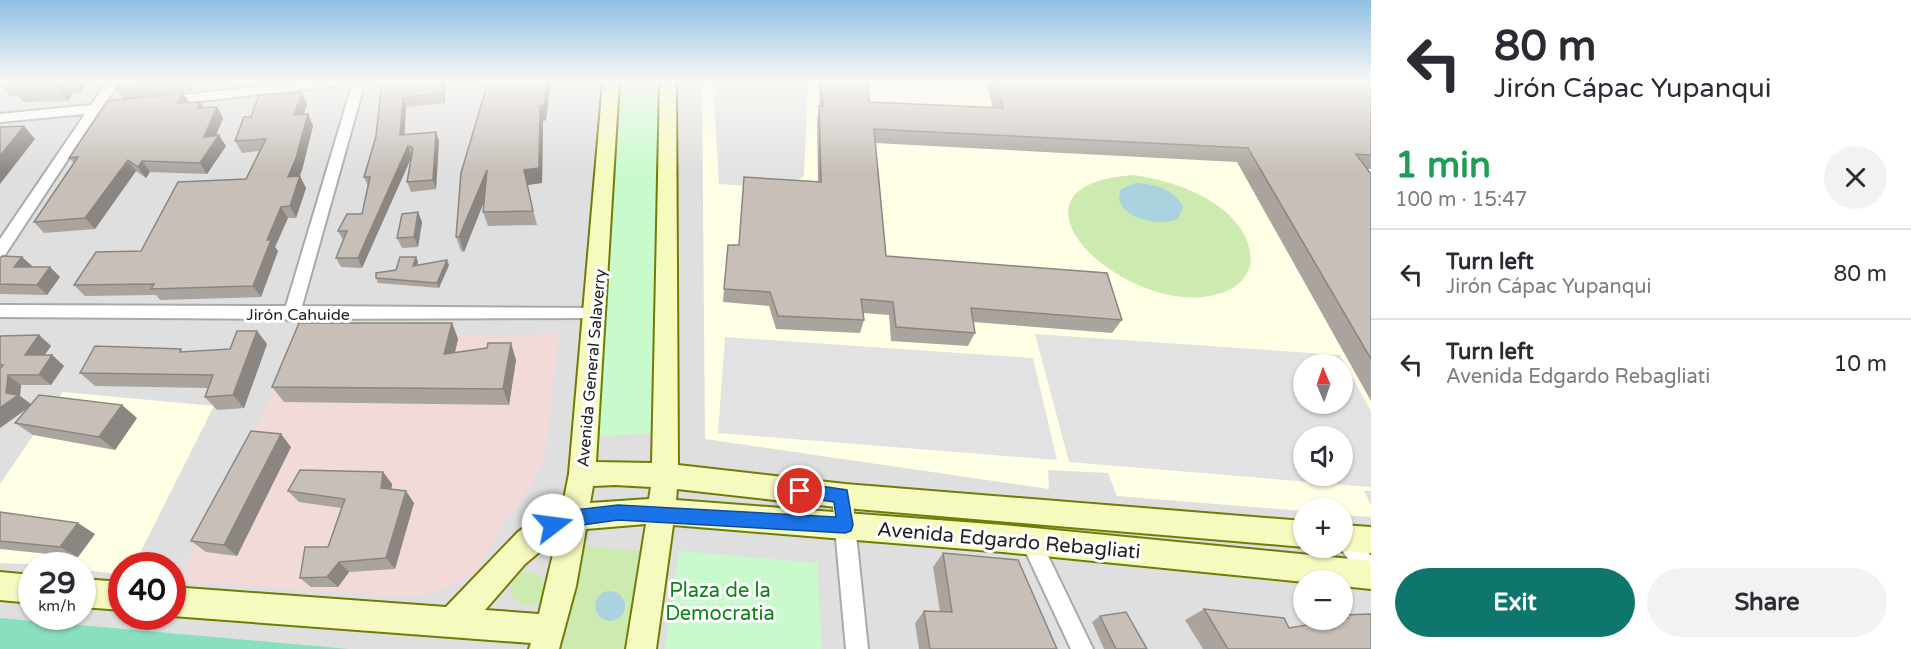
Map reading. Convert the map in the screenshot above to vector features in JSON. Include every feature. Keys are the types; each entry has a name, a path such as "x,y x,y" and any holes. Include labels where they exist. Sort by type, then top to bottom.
{"street":[{"path":"0,118 60,112"},
{"path":"0,251 93,112"},
{"path":"291,315 350,112"},
{"name":"Avenida General Salaverry","path":"546,640 562,586 582,474 596,314 609,112"},
{"path":"641,649 665,475 668,112"},
{"name":"Jirón Cahuide","path":"0,311 291,315 596,314"},
{"name":"Avenida Edgardo Rebagliati","path":"582,474 624,472 665,475 842,495 1293,533"},
{"path":"842,495 857,649"},
{"name":"Avenida Edgardo Rebagliati","path":"450,623 468,611 530,540 543,529 575,518 618,512 845,525 1371,574"},
{"path":"1353,539 1371,574"},
{"path":"1031,542 1082,649"},
{"path":"0,586 18,588"},
{"path":"186,602 450,623 546,640"}],"shaded area":[{"path":"0,112 1371,112 1371,649 0,649"},
{"path":"702,112 1371,112 1371,491 1364,491 1371,505 1371,517 1353,516 1353,498 1293,498 1293,510 1117,496 1108,473 1048,470 1049,489 705,439"},
{"path":"715,112 807,112 804,176 787,189 719,184"},
{"path":"559,334 544,462 519,505 505,519 475,575 435,592 410,597 186,582 186,563 268,404 296,338"},
{"path":"1035,334 1325,354 1293,354 1293,414 1353,414 1353,378 1371,411 1371,487 1353,486 1353,426 1293,426 1293,481 1069,462"},
{"path":"725,337 1033,358 1057,460 718,433"},
{"path":"63,392 214,406 141,552 108,552 108,573 96,571 96,552 18,552 18,564 0,563 0,484"}],"green space":[{"path":"619,112 662,112 659,433 597,436"},
{"path":"1134,175 1176,185 1206,198 1230,216 1242,230 1249,245 1251,259 1247,272 1239,284 1224,292 1203,297 1168,295 1134,283 1103,265 1081,243 1069,220 1072,199 1092,183","holes":["1135,183 1155,185 1182,207 1178,219 1119,194 1121,189"]},
{"path":"585,546 640,551 625,649 562,649"},
{"name":"Plaza de la Democratia","path":"679,551 817,563 822,649 665,649"},
{"path":"528,572 540,577 545,589 540,601 528,606 516,601 511,589 516,577"},
{"path":"0,618 18,620 18,630 96,630 96,627 108,628 108,630 135,630 349,649 0,649"}],"water":[{"path":"1135,183 1149,184 1169,191 1183,207 1178,219 1149,221 1129,213 1122,206 1119,198 1121,189"},
{"path":"610,591 621,595 625,606 621,617 610,621 599,617 595,606 599,595"}],"building":[{"path":"99,112 215,112 204,137 219,135 200,163 142,161 138,167 128,160 85,218 34,222 78,157 69,158"},
{"path":"253,112 308,114 296,158 288,177 300,176 290,206 281,207 267,240 271,240 253,286 151,289 154,284 74,285 96,252 141,251 178,182 246,179 266,139 235,141 244,117 251,117"},
{"path":"379,112 402,112 400,135 436,132 433,180 407,182 413,148 408,146 358,258 336,258 347,231 338,231 347,214 362,214 370,177 364,177 376,136"},
{"path":"479,112 540,112 539,168 524,170 533,211 483,212 487,170 459,237 456,237 461,173"},
{"path":"819,112 1371,112 1371,155 1356,154 1371,174 1371,359 1248,148 874,129 886,256 1107,273 1122,320 971,308 975,333 896,327 893,302 861,299 864,320 778,316 770,292 724,289 728,245 739,245 744,177 821,182"},
{"path":"24,126 0,156 0,127"},
{"path":"418,212 414,237 397,238 402,214"},
{"path":"2,256 22,257 14,267 50,267 37,285 0,284 0,258"},
{"path":"400,257 416,257 413,266 447,260 437,283 376,278 376,273 396,270"},
{"path":"299,323 452,323 444,354 487,348 488,343 511,343 503,389 272,387"},
{"path":"237,331 257,331 233,395 205,397 213,375 80,373 95,346 181,349 180,352 230,349"},
{"path":"39,335 25,355 52,355 39,375 8,375 6,393 18,395 0,408 0,369 3,365 0,365 0,336"},
{"path":"39,395 122,405 99,437 15,423"},
{"path":"251,431 281,434 224,545 191,541"},
{"path":"300,470 383,472 381,488 406,491 386,558 339,562 327,577 300,578 305,547 328,547 345,499 288,491"},
{"path":"0,512 78,523 60,547 0,541"},
{"path":"943,553 1018,560 1057,649 930,649 924,611 952,612"},
{"path":"1204,609 1284,618 1289,628 1293,627 1293,630 1353,630 1353,615 1371,614 1371,649 1228,649"},
{"path":"1126,612 1147,649 1116,649 1100,616"}],"route":[{"path":"553,525 575,518 618,512 845,525 842,495 800,491"}]}
